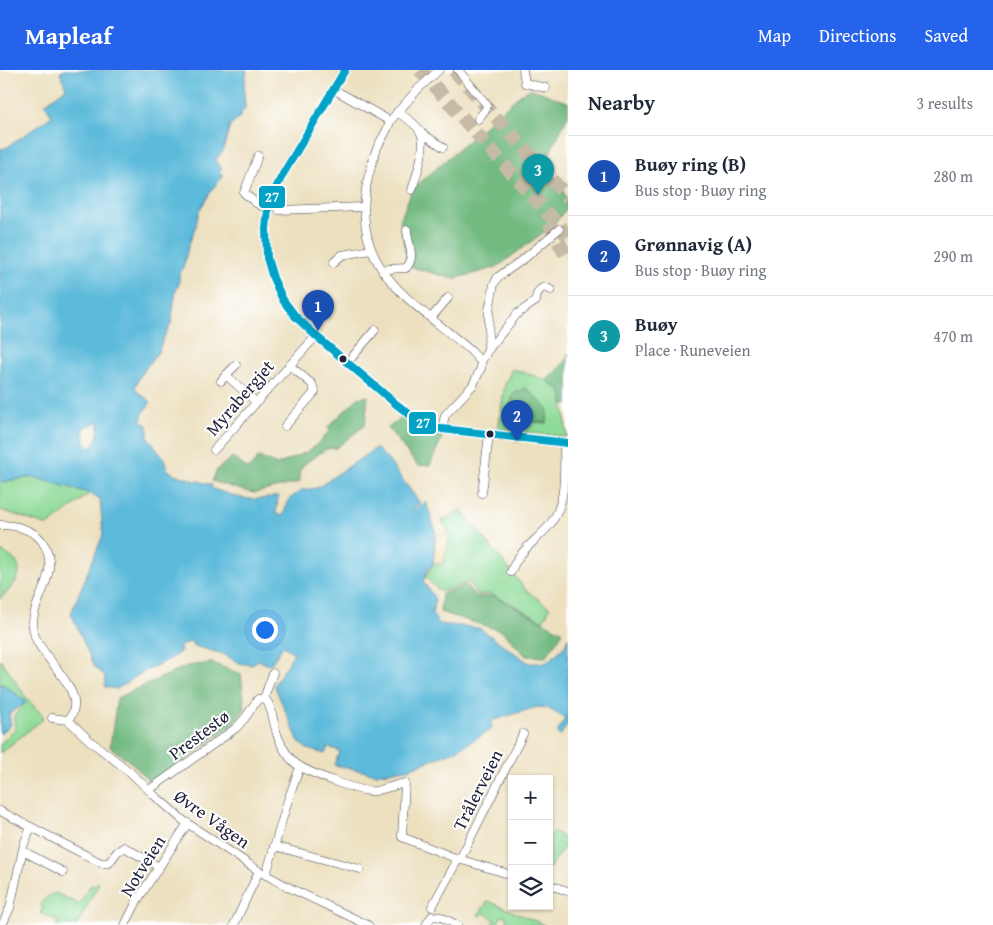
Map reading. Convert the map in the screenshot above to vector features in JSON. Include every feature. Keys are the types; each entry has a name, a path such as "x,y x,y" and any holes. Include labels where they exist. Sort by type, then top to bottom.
{"street":[{"path":"345,70 341,73 273,194 268,209 266,243 267,258 273,278 286,305 316,336 414,418 430,426 442,429 566,443 564,487 555,518 516,560 511,572"},
{"path":"439,70 418,88 390,121 372,162 363,206 365,228 371,250 383,272 398,290 471,351 481,362"},
{"path":"458,70 487,105 478,119"},
{"path":"523,70 525,83 546,88"},
{"path":"333,89 390,121"},
{"path":"397,112 420,132 443,147"},
{"path":"412,190 421,156 422,142 420,132"},
{"path":"258,156 244,192 256,203 268,209"},
{"path":"278,210 363,206"},
{"path":"488,350 489,310 494,284 498,276 531,253 559,229"},
{"path":"383,272 388,269 406,268 410,264 412,253 407,241 406,230"},
{"path":"334,262 342,255 371,250"},
{"path":"442,429 445,415 473,385 481,368 481,362 488,350 517,314 536,301 538,292 545,287 551,290"},
{"path":"431,318 448,298"},
{"path":"348,362 375,330"},
{"name":"Myrabergjet","path":"214,450 316,336"},
{"path":"236,365 224,378 256,402"},
{"name":"Myrabergjet","path":"285,426 315,392 312,384 289,365"},
{"path":"482,493 489,434"},
{"path":"0,525 14,527 35,534 42,541 50,561 49,573 34,617 33,628 37,642 72,691 73,711 68,720 52,718"},
{"name":"Prestestø","path":"149,790 236,728 258,699 264,698 273,673"},
{"path":"264,698 269,702 275,729 285,752 300,767 307,771 374,791 406,783 402,837 459,859 508,874"},
{"name":"Øvre Vågen","path":"68,720 188,823 263,873 365,924"},
{"name":"Trålerveien","path":"432,907 459,859 523,734"},
{"path":"234,925 263,873 300,767"},
{"path":"0,810 101,864 109,863 116,852 124,847 158,867"},
{"name":"Notveien","path":"125,925 158,867 188,823"},
{"path":"2,925 13,898 26,837 31,827"},
{"path":"274,846 360,869"},
{"path":"23,850 63,872"},
{"path":"553,886 568,891"},
{"path":"426,925 432,916 436,916 457,925"}],"green space":[{"path":"531,89 568,102 568,116 549,154 549,166 564,193 568,207 552,226 497,267 454,279 408,266 400,221 412,190 522,93"},
{"path":"568,353 568,404 563,404 562,392 547,380 566,361"},
{"path":"512,369 547,380 562,392 567,437 498,429 505,384","holes":["513,394 547,423 519,420 509,411"]},
{"path":"526,388 548,409 547,423 519,420 509,411 513,394"},
{"path":"368,396 365,425 336,448 326,449 303,465 299,473 300,482 255,493 212,481 217,470 232,457 248,469 259,457 277,465 311,450 330,431 328,427 358,398"},
{"path":"401,418 420,431 442,437 430,465 418,466 388,428"},
{"path":"33,477 90,493 48,526 0,511 0,482"},
{"path":"461,510 526,590 550,608 543,621 489,594 477,595 469,582 441,592 425,577 433,564 443,563 450,534 442,521"},
{"path":"0,551 10,556 16,562 19,567 19,573 17,580 0,599"},
{"path":"466,585 476,597 494,596 563,632 546,657 526,656 502,631 440,612 442,594"},
{"path":"0,659 25,696 43,715 42,720 0,753 0,744 15,729 14,716 26,702 6,686 0,684"},
{"path":"212,663 241,674 245,708 235,722 157,781 149,781 132,763 110,747 117,698 187,666"},
{"path":"554,831 568,841 553,863"},
{"path":"99,883 77,925 56,925 58,921 40,913 43,908 40,904 48,896 56,893 79,904 90,886"},
{"path":"488,901 545,925 513,925 503,915 496,925 491,925 495,920 484,913 480,917 478,915"}],"sand":[{"path":"436,534 450,534 443,563 433,564"}],"water":[{"path":"64,70 247,70 244,86 245,109 241,116 230,125 223,151 216,159 222,168 219,172 223,176 199,211 184,265 179,276 171,324 158,352 140,376 135,387 138,392 151,402 142,415 141,421 148,425 148,437 164,459 168,470 174,474 194,480 194,482 198,481 212,485 211,488 237,497 259,499 278,496 276,514 283,516 288,500 302,490 317,488 376,448 387,459 420,503 412,510 426,502 435,529 433,564 428,568 423,581 435,599 432,614 439,624 479,628 529,663 546,663 565,646 568,637 568,723 560,736 557,733 565,718 547,708 537,707 491,721 492,729 455,751 411,768 377,774 334,765 340,751 328,747 325,754 307,749 299,742 274,685 294,653 283,646 271,664 268,665 258,660 251,665 239,663 223,654 194,646 191,641 179,647 181,651 172,658 143,672 117,689 105,687 105,676 94,666 71,613 103,535 100,498 33,477 0,482 0,149 6,148 52,116 45,104 66,88 60,73","holes":["99,421 96,439 90,449 85,442 83,428"]},
{"path":"0,684 6,686 26,702 9,714 11,725 0,734"}],"tunnel":[{"path":"420,70 568,236"},
{"path":"454,70 568,198"},
{"path":"549,223 568,260"}],"transit line":[{"name":"27","path":"345,70 283,174 268,209 266,229 267,258 273,278 283,300 295,316 316,336 421,423 442,429 568,443"}],"place":[{"name":"Buøy","path":"538,195"},
{"name":"Buøy ring (B)","path":"318,331"},
{"name":"Grønnavig (A)","path":"517,441"}]}
